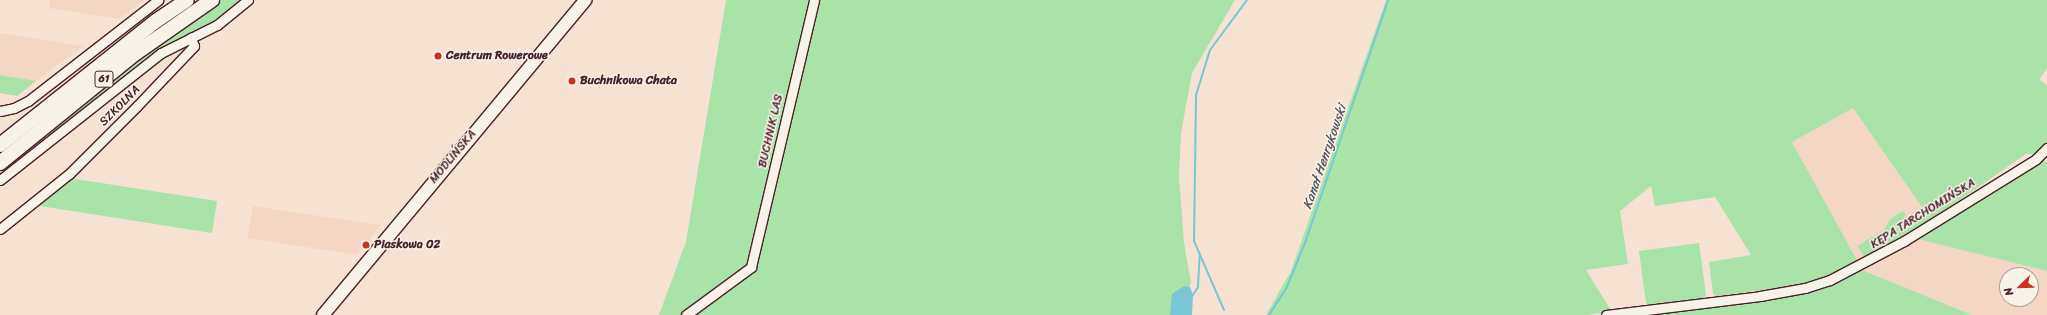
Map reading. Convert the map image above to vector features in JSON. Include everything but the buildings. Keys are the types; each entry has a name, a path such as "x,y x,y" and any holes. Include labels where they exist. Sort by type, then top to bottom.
{"main road":[{"name":"61","path":"0,146 156,21 187,0"},
{"name":"61","path":"0,163 136,53 212,0"},
{"name":"MODLIŃSKA","path":"323,315 585,0"}],"street":[{"path":"0,111 14,108 28,101 158,0"},
{"path":"0,180 161,53 217,25 248,0"},
{"name":"BUCHNIK LAS","path":"686,315 751,267 814,0"},
{"name":"SZKOLNA","path":"0,229 69,174 194,46 191,38"},
{"name":"KĘPA TARCHOMIŃSKA","path":"1606,315 1805,288 1861,266 2041,156 2047,148"}],"shaded area":[{"path":"50,0 144,0 119,19 49,8"},
{"path":"0,33 83,46 36,81 0,75"},
{"path":"1853,108 1924,210 1909,220 1902,211 1890,219 1885,229 1857,246 1866,260 1859,264 1792,142"},
{"path":"253,206 381,225 357,255 247,238"},
{"path":"1914,238 2031,267 1999,267 1999,307 2039,307 2039,269 2047,271 2047,315 1972,315 1862,270"}],"green space":[{"path":"222,0 242,0 0,176 0,170 154,44"},
{"path":"726,0 1235,0 1192,73 1181,133 1179,177 1184,243 1191,283 1173,315 659,315 686,242"},
{"path":"1386,0 2047,0 2047,68 2039,80 2047,85 2047,142 2035,154 2026,154 1896,244 1866,260 1857,246 1885,229 1890,219 1903,211 1909,220 1924,210 1853,108 1792,142 1859,264 1801,285 1717,296 1713,294 1709,262 1751,255 1715,197 1655,206 1651,186 1620,211 1628,264 1586,270 1612,312 1586,315 1266,315 1291,271"},
{"path":"0,75 36,81 17,96 0,93"},
{"path":"2042,159 2047,162 2047,271 2039,269 2039,267 2031,267 1914,238"},
{"path":"69,178 217,201 212,233 34,205"},
{"path":"1699,243 1706,295 1703,299 1649,306 1646,303 1639,251"},
{"path":"1862,270 1972,315 1656,315 1681,312 1683,309 1792,296 1844,279"}],"water":[{"path":"1184,286 1190,287 1193,295 1192,315 1170,315 1172,294"}],"waterway":[{"path":"1224,310 1194,241 1196,95 1210,50 1247,0"},
{"name":"Kanał Henrykowski","path":"1269,315 1287,287 1305,243 1388,0"},
{"path":"1193,295 1198,287 1200,254"}],"place":[{"name":"Centrum Rowerowe","path":"438,56"},
{"name":"Buchnikowa Chata","path":"572,81"},
{"name":"Piaskowa 02","path":"366,245"}]}
